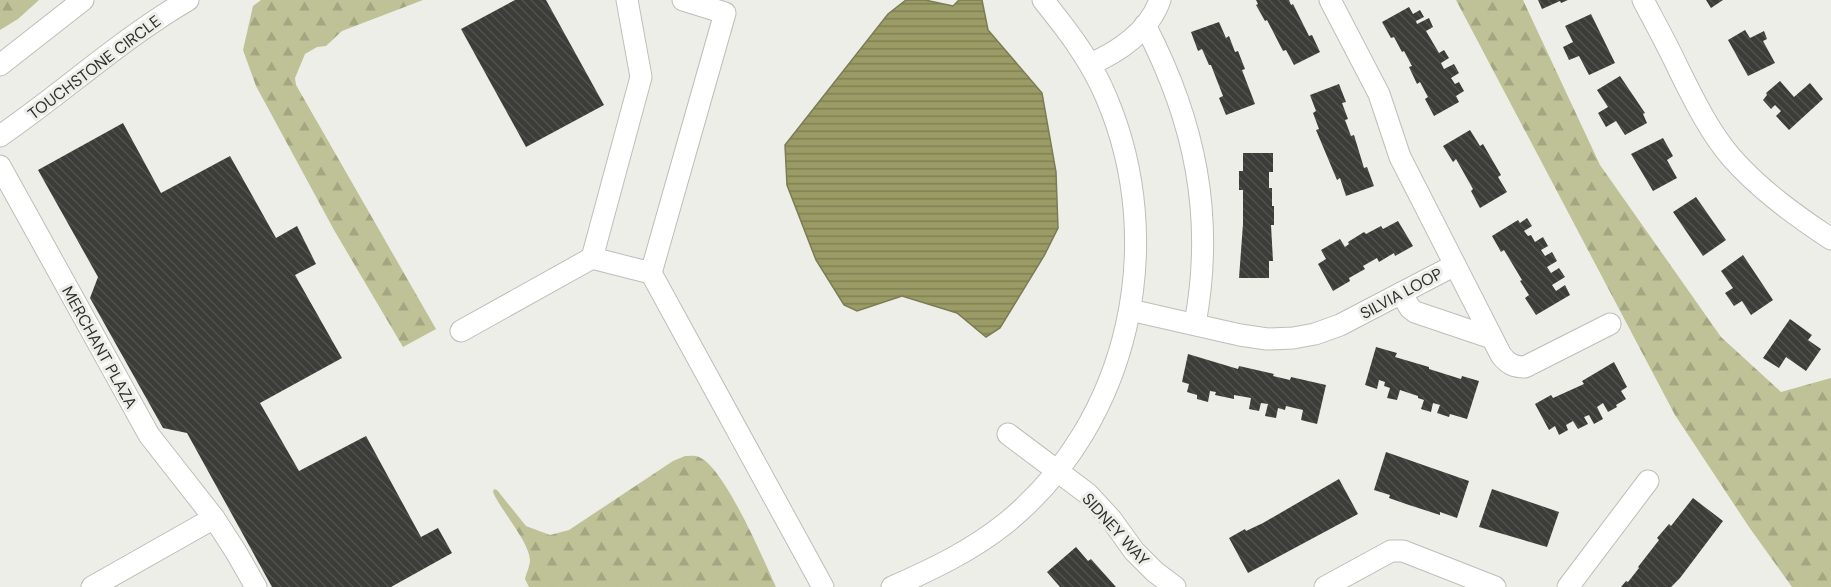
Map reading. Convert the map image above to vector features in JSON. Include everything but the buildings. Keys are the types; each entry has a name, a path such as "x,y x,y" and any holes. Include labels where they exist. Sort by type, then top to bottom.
{"street":[{"path":"0,65 83,0"},
{"name":"TOUCHSTONE CIRCLE","path":"0,136 144,27 188,0"},
{"path":"592,258 641,77 627,0"},
{"path":"683,0 725,13 651,273 823,587"},
{"path":"892,587 939,566 975,546 1007,522 1057,471 1073,449 1105,392 1122,346 1131,310 1136,265 1137,232 1130,175 1112,112 1090,64 1073,37 1043,0"},
{"path":"1090,64 1127,43 1145,25 1160,0"},
{"name":"SILVIA LOOP","path":"1131,310 1240,335 1267,339 1293,338 1315,334 1340,325 1455,265 1400,157 1379,94 1330,0"},
{"path":"1643,0 1689,93 1708,126 1731,156 1762,189 1831,239"},
{"path":"1145,25 1166,66 1179,100 1198,171 1204,243 1195,324"},
{"name":"MERCHANT PLAZA","path":"0,166 148,435 214,518 256,587"},
{"path":"461,331 592,258 651,273"},
{"path":"1455,265 1501,355 1508,363 1517,367 1525,367 1610,324"},
{"path":"1401,293 1410,309 1415,312 1492,338"},
{"name":"SIDNEY WAY","path":"1008,434 1088,494 1111,519 1134,551 1155,572 1175,587"},
{"path":"1568,587 1648,481"},
{"path":"92,587 214,518"},
{"path":"1325,587 1391,551 1403,550 1495,587"}],"green space":[{"path":"0,0 39,0 18,19 0,30"},
{"path":"261,0 423,0 342,31 326,46 317,47 305,54 295,78 296,85 436,329 403,347 334,230 256,86 243,50 253,6"},
{"path":"1456,0 1523,0 1600,165 1721,337 1781,392 1831,378 1831,587 1792,587 1749,527 1675,415"},
{"path":"685,456 699,457 720,478 753,536 776,587 529,587 525,579 530,562 528,552 520,535 497,500 494,489 526,526 550,535 569,530 673,461"}],"shaded area":[{"path":"906,0 925,0 953,6 959,0 982,0 988,30 1042,93 1056,172 1058,228 1044,256 1000,328 986,337 957,313 902,296 857,311 844,305 816,260 787,185 785,145 888,14"}]}
